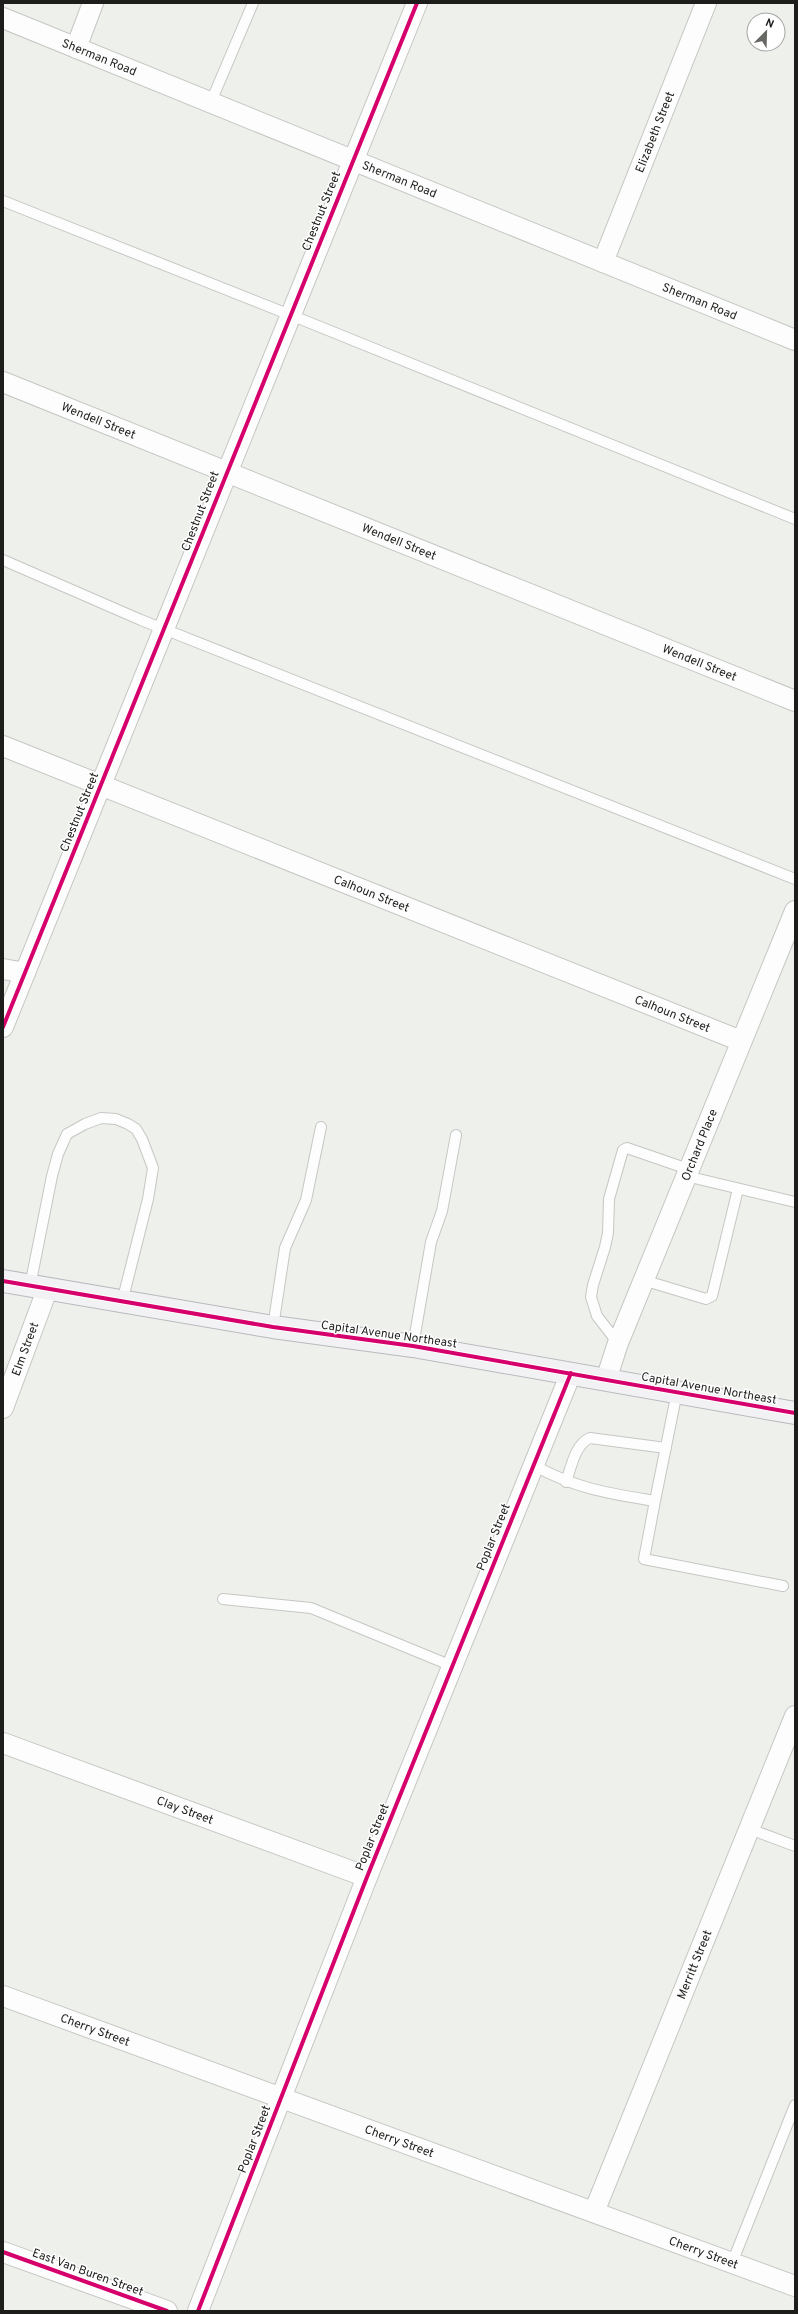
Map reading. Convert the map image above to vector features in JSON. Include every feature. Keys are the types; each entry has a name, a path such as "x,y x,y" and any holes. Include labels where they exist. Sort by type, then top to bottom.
{"main road":[{"name":"Capital Avenue Northeast","path":"3,1281 273,1327 413,1346 795,1413"}],"street":[{"path":"76,48 93,3"},
{"name":"Chestnut Street","path":"3,1027 165,629 352,160 417,3"},
{"name":"Elizabeth Street","path":"603,262 706,3"},
{"name":"Sherman Road","path":"3,18 210,104 795,340"},
{"name":"Wendell Street","path":"3,382 795,701"},
{"name":"Calhoun Street","path":"3,746 741,1041"},
{"name":"Orchard Place","path":"606,1380 618,1343 643,1280 795,911"},
{"path":"3,969 25,973"},
{"name":"Elm Street","path":"3,1408 39,1288"},
{"name":"Poplar Street","path":"198,2311 367,1877 570,1373"},
{"name":"Merritt Street","path":"594,2212 795,1716"},
{"name":"Clay Street","path":"3,1743 367,1877"},
{"name":"Cherry Street","path":"3,1996 795,2286"},
{"name":"East Van Buren Street","path":"3,2252 167,2311"}],"lane":[{"path":"210,104 252,3"},
{"path":"3,201 795,519"},
{"path":"3,560 165,629 795,879"},
{"path":"39,1288 52,1176 58,1154 67,1134 85,1124 101,1118 116,1119 136,1129 142,1139 153,1168 148,1199 122,1302"},
{"path":"273,1327 285,1248 306,1200 321,1127"},
{"path":"413,1346 431,1242 442,1211 456,1135"},
{"path":"618,1343 597,1316 591,1297 608,1233 609,1199 623,1150 627,1148 687,1172 738,1189 795,1202"},
{"path":"643,1280 706,1299 712,1296 738,1189"},
{"path":"677,1392 644,1558 783,1586"},
{"path":"566,1482 578,1450 585,1440 590,1438 666,1448"},
{"path":"533,1465 566,1482 592,1490 655,1501"},
{"path":"223,1600 311,1608 452,1666"},
{"path":"750,1829 795,1846"},
{"path":"732,2263 795,2105"}],"cycle path":[{"path":"3,1027 417,3"},
{"path":"3,1281 273,1327 413,1346 795,1413"},
{"path":"198,2311 367,1877 571,1373"},
{"path":"3,2252 167,2311"}]}
